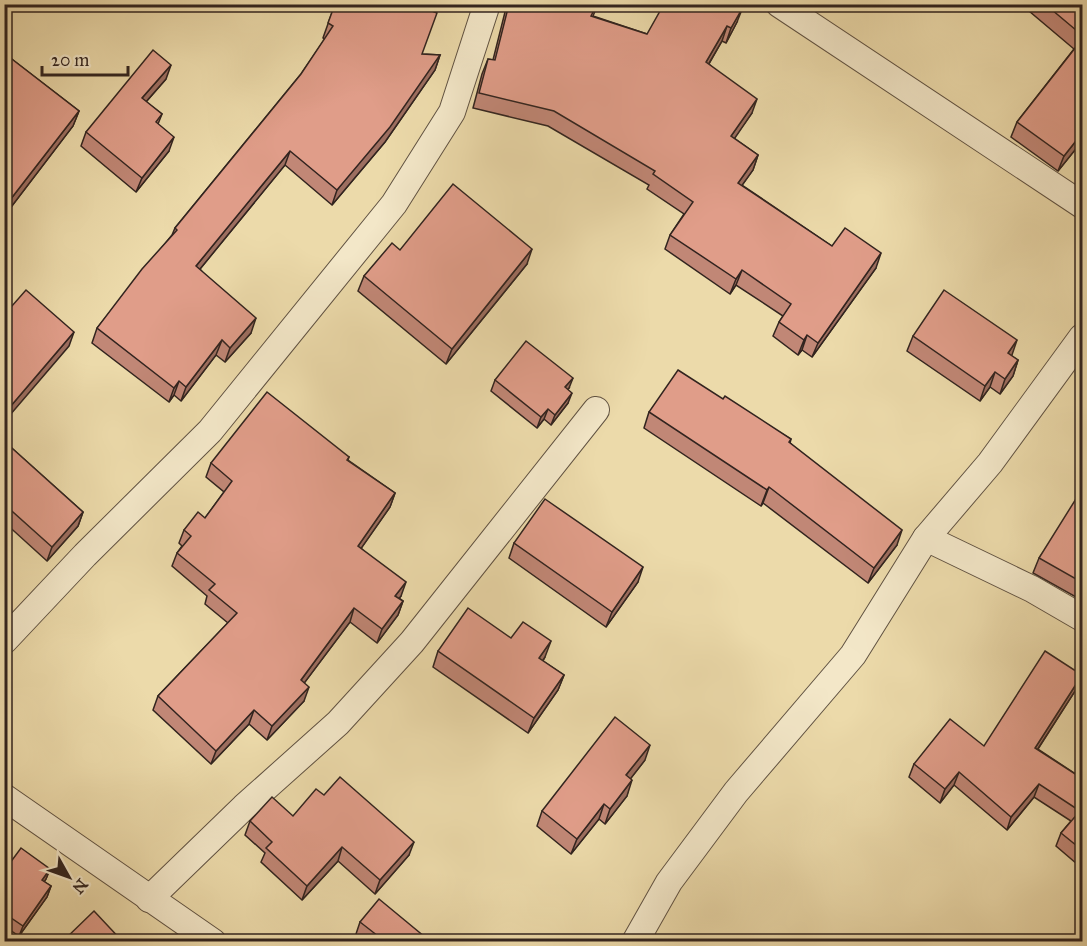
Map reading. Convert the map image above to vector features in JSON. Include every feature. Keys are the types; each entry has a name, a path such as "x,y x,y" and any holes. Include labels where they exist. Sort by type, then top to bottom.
{"street":[{"path":"4,640 85,555 210,431 394,204 452,112 487,4"},
{"path":"779,4 1083,205"},
{"path":"635,942 669,882 736,792 853,655 926,538 990,463 1083,337"},
{"path":"149,899 244,807 338,723 412,642 596,410"},
{"path":"926,538 1032,589 1083,618"},
{"path":"4,797 206,940"}],"building":[{"path":"335,4 415,4 437,13 422,54 440,55 390,127 337,190 290,151 196,266 256,318 230,348 222,340 186,387 179,381 174,388 97,328 142,269 177,230 175,228 301,74 333,26 328,23"},
{"path":"509,4 597,4 591,16 647,34 664,4 738,4 743,7 731,28 727,26 706,62 757,99 731,136 758,155 738,183 832,246 845,228 881,253 818,343 807,335 804,340 779,322 791,304 742,270 736,279 670,235 693,202 653,174 655,171 554,111 479,93 488,59 495,60"},
{"path":"1045,4 1083,4 1083,36"},
{"path":"1083,38 1083,132 1064,156 1017,122"},
{"path":"153,50 171,65 142,98 162,114 156,122 174,137 142,178 86,132"},
{"path":"4,53 79,111 10,200 4,196"},
{"path":"453,184 532,249 452,349 364,276 392,243 400,250"},
{"path":"26,290 74,332 4,414 4,315"},
{"path":"944,290 1017,340 1008,353 1018,360 1005,379 995,372 985,386 913,336"},
{"path":"526,341 573,378 565,387 572,393 555,415 548,409 541,417 495,380"},
{"path":"678,370 723,399 725,396 791,439 789,442 902,530 874,568 769,487 767,490 649,412"},
{"path":"267,392 349,457 347,460 395,493 358,546 406,582 395,596 403,601 382,629 354,608 301,680 309,687 272,726 254,710 216,751 158,696 237,613 209,590 215,584 177,553 191,536 184,530 198,512 205,518 232,481 211,463"},
{"path":"4,441 83,512 52,547 4,504"},
{"path":"1079,494 1083,496 1083,583 1039,558"},
{"path":"545,499 643,567 612,612 514,543"},
{"path":"468,608 511,638 523,622 551,641 539,658 564,675 534,718 438,651"},
{"path":"1045,651 1082,675 1035,748 1083,779 1082,850 1061,833 1080,811 1039,784 1011,817 959,772 945,789 914,764 950,719 984,746"},
{"path":"615,717 650,745 626,775 632,780 610,809 604,804 577,839 542,811"},
{"path":"340,777 414,842 380,880 342,847 307,886 266,848 272,842 250,821 272,797 293,816 316,789 324,795"},
{"path":"21,848 50,869 42,880 51,886 23,926 4,913 4,871"},
{"path":"379,899 431,942 373,942 378,936 360,922"},
{"path":"94,911 123,942 62,942"}]}
